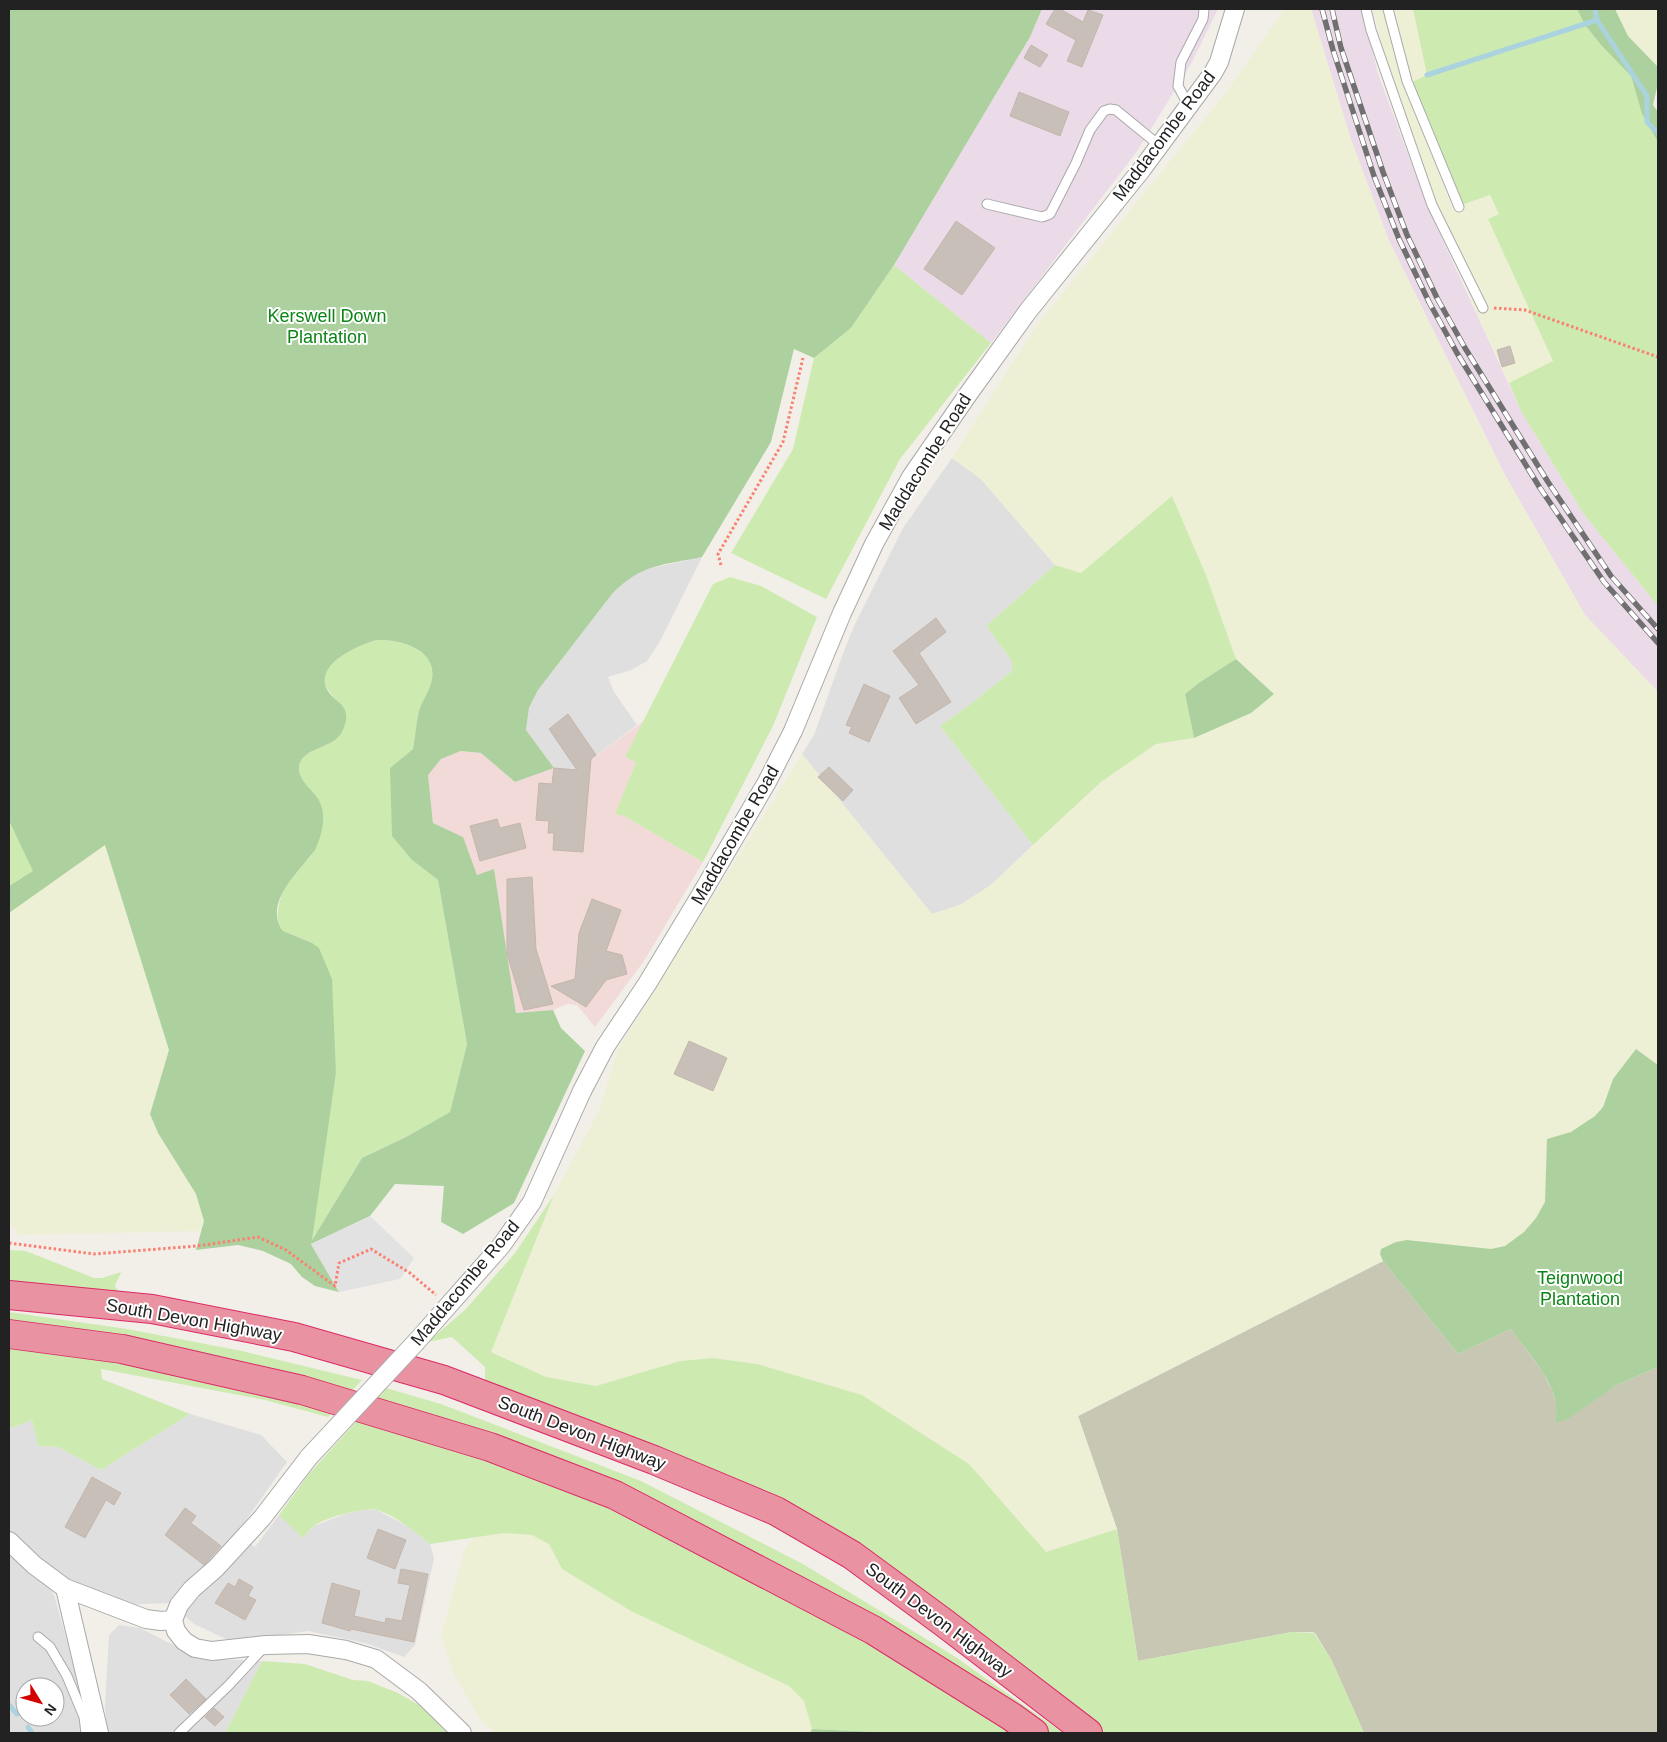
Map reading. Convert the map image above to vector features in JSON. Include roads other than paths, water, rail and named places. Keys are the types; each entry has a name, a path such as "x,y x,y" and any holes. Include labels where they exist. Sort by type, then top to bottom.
{"highway":[{"name":"South Devon Highway","path":"9,1295 152,1309 294,1337 444,1380 654,1460 776,1511 852,1555 1088,1733"},
{"name":"South Devon Highway","path":"9,1334 122,1349 302,1390 490,1447 615,1495 873,1630 1012,1717 1034,1733"}],"street":[{"name":"Maddacombe Road","path":"173,1620 179,1605 192,1588 216,1568 262,1518 309,1456 417,1341 501,1246 532,1202 582,1091 605,1047 647,984 700,898 789,740 842,613 874,544 911,478 954,414 1028,311 1189,107 1219,62 1235,9"},
{"path":"9,1541 34,1564 65,1588 146,1619 173,1620 176,1631 184,1641 195,1648 212,1651 266,1645 308,1644 346,1650 376,1659 419,1690 462,1733"},
{"path":"65,1588 99,1733"}],"lane":[{"path":"1189,107 1178,86 1182,62 1203,19 1204,9"},
{"path":"1366,9 1371,30 1432,205 1483,308"},
{"path":"1388,9 1407,81 1459,208"},
{"path":"987,204 1042,216 1050,214 1076,163 1090,130 1104,111 1116,110 1160,146"},
{"path":"38,1637 50,1647 67,1676 84,1717 86,1733"},
{"path":"180,1733 266,1645"}],"waterway":[{"path":"1595,9 1597,20 1647,96 1647,122 1658,133"},
{"path":"1427,75 1597,20"},
{"path":"9,1705 15,1712"},
{"path":"28,1727 32,1733"}],"railway":[{"path":"1322,9 1333,50 1374,176 1399,239 1429,302 1457,353 1540,488 1604,582 1658,643"},
{"path":"1332,9 1341,48 1383,172 1407,235 1437,298 1465,348 1548,482 1611,576 1658,629"}],"park label":[{"name":"Kerswell Down Plantation","path":"327,326"},
{"name":"Teignwood Plantation","path":"1580,1288"}]}
